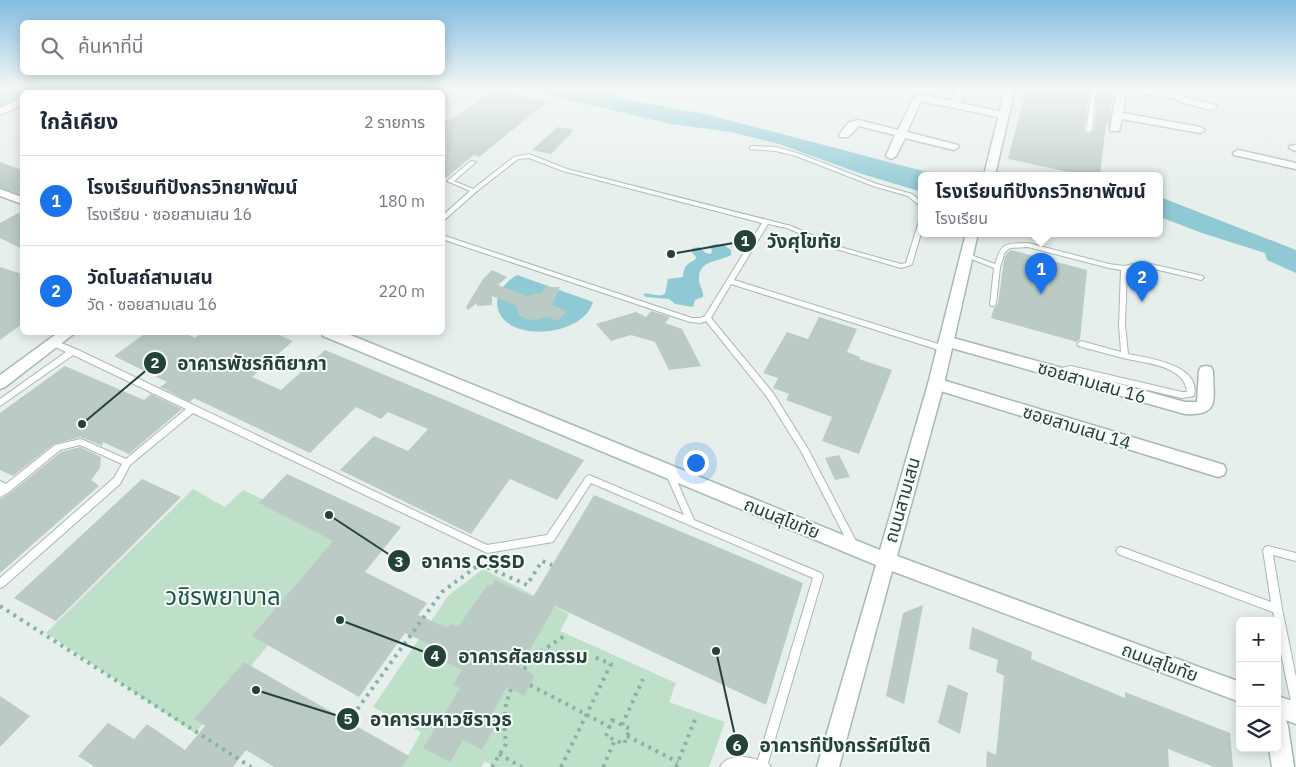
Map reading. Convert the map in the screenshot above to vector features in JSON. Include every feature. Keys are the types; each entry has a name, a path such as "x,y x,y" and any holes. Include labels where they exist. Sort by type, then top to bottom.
{"street":[{"path":"844,135 853,125"},
{"path":"866,125 954,147"},
{"path":"891,156 905,125"},
{"path":"990,172 1001,125"},
{"path":"1115,129 1116,125"},
{"path":"1172,125 1200,130"},
{"path":"1238,153 1296,166"},
{"path":"0,192 20,200"},
{"name":"ถนนสามเสน","path":"828,767 936,384 971,237"},
{"path":"0,383 65,335"},
{"name":"ถนนสุโขทัย","path":"335,335 885,560 1236,691"},
{"name":"ซอยสามเสน 16","path":"946,345 1062,374 1185,408 1200,409 1205,404 1206,371"},
{"name":"ซอยสามเสน 14","path":"936,384 1218,470"},
{"path":"1280,707 1296,713"},
{"path":"1281,752 1283,767"}],"lane":[{"path":"1089,130 1090,125"},
{"path":"752,148 776,149 798,156 875,185 910,195 918,202"},
{"path":"445,217 474,191 516,158 529,156 565,170 789,227 838,248 901,266 909,264 918,234"},
{"path":"445,185 473,162"},
{"path":"450,181 474,191"},
{"path":"445,238 692,320 701,321 707,318 766,222"},
{"path":"992,304 997,266 1002,250 1008,246 1028,245 1109,266 1124,268 1142,264 1202,278"},
{"path":"966,256 997,266"},
{"path":"1124,268 1122,325 1125,356"},
{"path":"730,281 946,345"},
{"path":"707,318 770,395 806,451 856,548"},
{"path":"54,343 487,549 550,539 590,479 818,576 763,766 748,762 728,765 726,767"},
{"path":"1062,374 1063,370 1071,369 1182,395 1191,394 1192,386 1190,381 1180,370 1081,344"},
{"path":"0,403 73,351"},
{"path":"0,584 117,481 127,462 193,408"},
{"path":"2,489 58,447 81,442 127,462"},
{"path":"669,472 691,522"},
{"path":"1296,557 1268,550 1296,702"},
{"path":"1121,551 1278,609"}],"path":[{"path":"348,722 442,592 480,564 527,585 542,561 552,565"},
{"path":"0,606 250,767"},
{"path":"524,669 542,651 564,636"},
{"path":"561,767 611,664 592,656"},
{"path":"622,725 643,678"},
{"path":"530,685 610,727"},
{"path":"492,767 506,744 504,724 506,704 511,689"},
{"path":"628,736 677,765 696,717"},
{"path":"612,720 622,725 630,729 624,744 606,736 612,720"},
{"path":"603,767 615,740"},
{"path":"499,754 522,767"}],"green space":[{"path":"193,489 225,507 243,490 354,542 195,733 46,633"},
{"path":"483,569 569,614 560,631 676,683 669,702 725,722 709,767 495,767 485,761 481,767 402,767 421,732 373,707 448,596"}],"water":[{"path":"677,125 746,125 930,172 918,172 918,191 859,173 779,144 731,132"},
{"path":"1163,198 1296,250 1296,273 1267,260 1265,253 1163,218"},
{"path":"716,244 724,245 731,250 731,255 710,262 702,268 699,279 703,297 695,300 693,307 675,304 669,299 646,297 643,294 665,294 668,279 683,277 686,266 695,260 696,257 691,251 693,248 699,247 706,253 711,254 712,250 709,246"},
{"path":"517,275 593,302 586,314 574,324 541,332 525,330 511,325 501,316 497,302 504,286"}],"building":[{"path":"445,125 519,125 479,157 474,155 445,179"},
{"path":"1017,125 1085,125 1084,130 1088,134 1094,130 1095,125 1106,125 1100,172 1070,172 1008,159"},
{"path":"558,127 574,130 551,154 532,150"},
{"path":"0,162 20,169 20,194 0,187"},
{"path":"20,212 20,248 0,238 0,223"},
{"path":"1011,250 1087,270 1080,339 1077,342 991,318 994,308 998,304 1004,260 1007,253"},
{"path":"0,267 20,273 20,325 0,340"},
{"path":"492,270 507,277 498,285 527,296 541,293 546,287 560,287 552,305 567,311 558,321 548,317 534,320 526,319 520,316 517,306 492,296 492,305 477,306 477,303 468,310 466,307 483,279"},
{"path":"651,311 670,317 665,323 682,329 701,366 669,370 655,342 631,335 611,341 596,324 636,312 646,317"},
{"path":"819,317 857,329 847,352 860,357 859,359 892,370 859,454 822,441 832,417 786,400 789,394 773,388 778,378 763,373 787,332 808,339"},
{"path":"143,335 189,335 195,338 199,335 279,335 293,341 252,377 281,390 325,350 584,460 557,500 510,479 471,534 340,470 374,436 408,451 428,429 388,412 381,419 356,407 310,453 194,398 190,402 160,387 167,382 114,356"},
{"path":"65,366 144,400 151,394 182,409 129,454 103,442 102,446 81,437 54,444 13,476 0,470 0,413"},
{"path":"80,447 101,457 100,468 91,480 99,486 0,573 0,499 61,452"},
{"path":"839,455 850,477 835,480 825,458"},
{"path":"287,474 401,527 365,572 427,603 418,615 446,627 453,624 458,627 488,584 491,586 495,580 533,597 594,495 803,583 766,705 555,606 520,667 535,675 524,696 507,687 491,715 499,719 482,750 463,740 450,762 423,748 460,688 453,685 462,670 434,656 434,646 405,633 359,697 252,636 333,541 259,503"},
{"path":"142,479 181,497 56,621 14,598"},
{"path":"923,605 904,704 886,696 903,613"},
{"path":"972,627 1032,652 1031,659 1125,698 1125,692 1230,733 1233,767 1214,767 1168,749 1169,767 986,767 987,751 996,755 1004,676 996,672 998,660 969,649"},
{"path":"244,662 409,756 402,767 274,767 246,750 233,767 95,767 78,756 108,723 134,739 147,724 185,750 205,726 194,719"},
{"path":"948,684 968,693 960,734 938,723"},
{"path":"0,696 30,716 0,747"}],"place":[{"name":"วังศุโขทัย","path":"671,254"},
{"name":"โรงเรียนทีปังกรวิทยาพัฒน์","path":"1041,294"},
{"name":"วัดโบสถ์สามเสน","path":"1142,302"},
{"name":"อาคารพัชรกิติยาภา","path":"82,424"},
{"name":"อาคาร CSSD","path":"329,515"},
{"name":"อาคารศัลยกรรม","path":"340,620"},
{"name":"อาคารทีปังกรรัศมีโชติ","path":"716,651"},
{"name":"อาคารมหาวชิราวุธ","path":"256,690"}],"district":[{"name":"วชิรพยาบาล","path":"223,596"}]}
